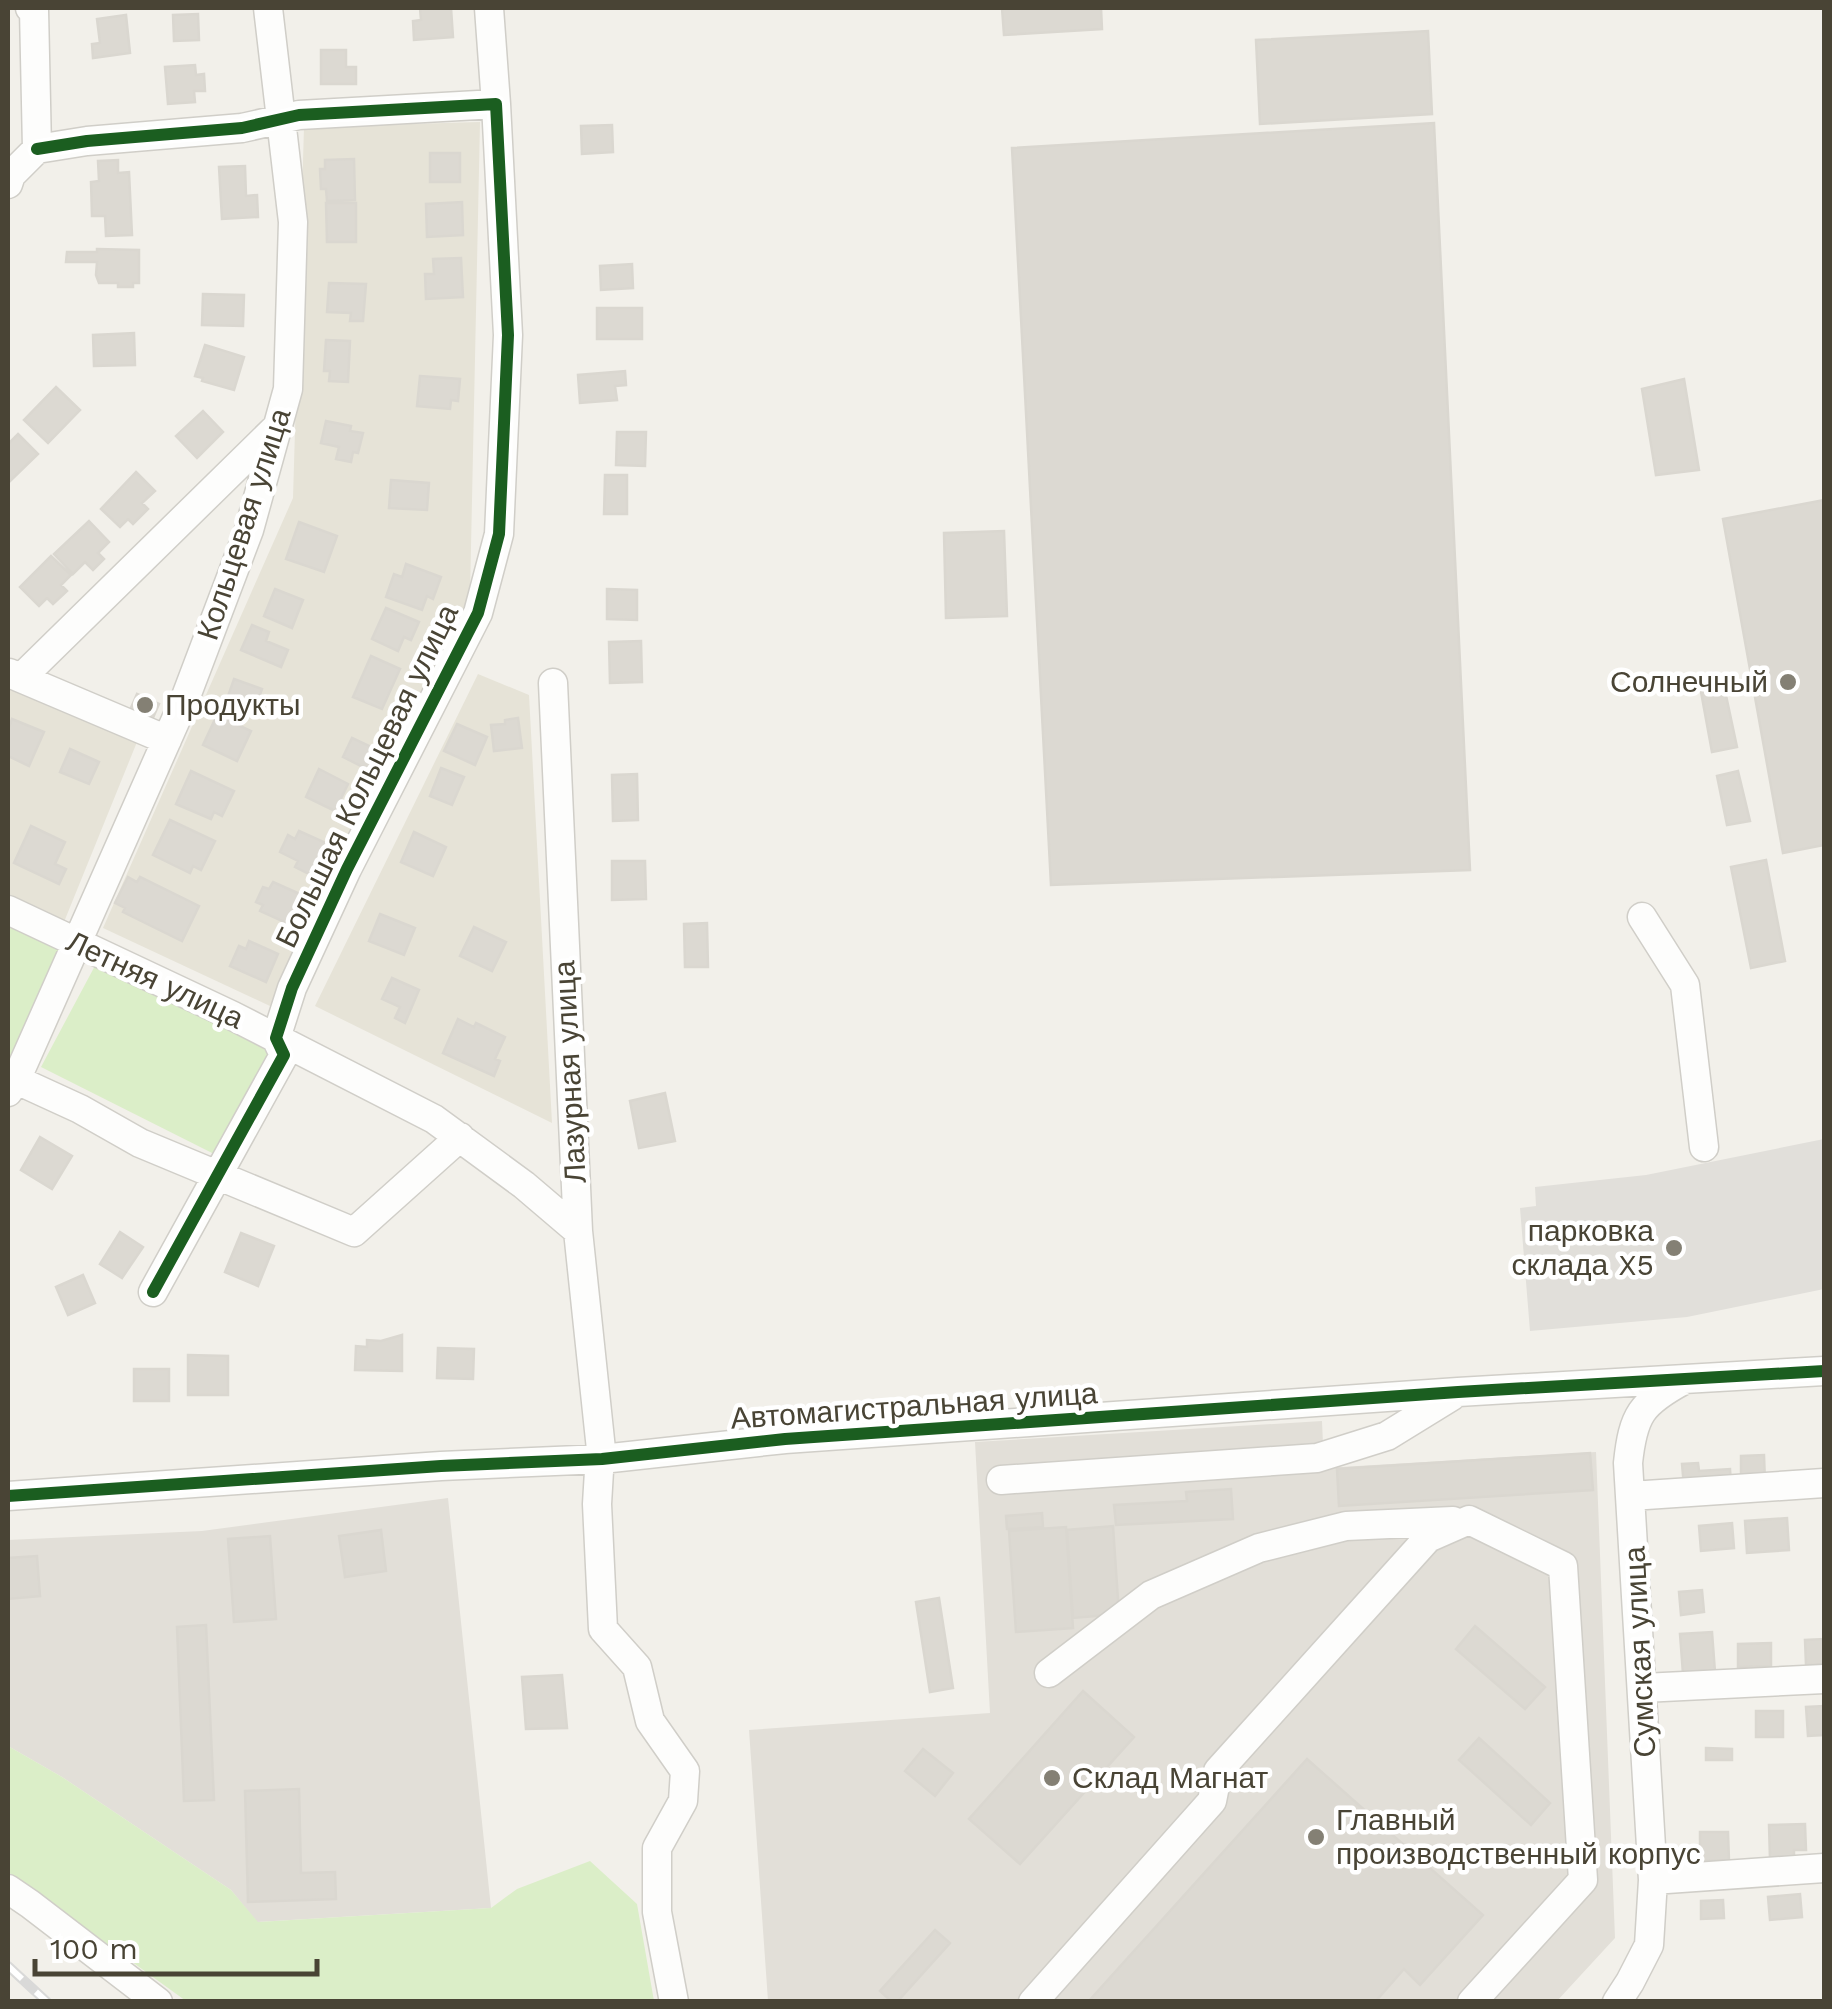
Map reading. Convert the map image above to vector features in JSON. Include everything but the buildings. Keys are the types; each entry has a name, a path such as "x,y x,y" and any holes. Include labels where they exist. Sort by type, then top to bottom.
{"street":[{"path":"30,8 34,10 37,149"},
{"name":"Кольцевая улица","path":"10,1083 166,740 249,530 288,388 293,222 268,8"},
{"name":"Большая Кольцевая улица","path":"153,1292 284,1055 276,1038 292,988 347,869 478,613 498,534 508,335 489,8"},
{"path":"8,184 10,175 37,149 242,128 299,116 496,104"},
{"path":"166,740 14,675 277,427"},
{"name":"Лазурная улица","path":"553,683 578,1231 602,1460 597,1504 603,1629 636,1667 650,1721 685,1772 683,1802 657,1848 658,1912 674,2002"},
{"name":"Летняя улица","path":"8,910 233,1016 434,1118 578,1231"},
{"path":"1642,917 1685,985 1704,1147"},
{"path":"10,1083 80,1109 140,1143 354,1232 460,1137"},
{"name":"Автомагистральная улица","path":"8,1496 440,1466 602,1460 785,1438 1824,1371"},
{"name":"Сумская улица","path":"1617,2002 1649,1945 1653,1880 1628,1463 1631,1432 1642,1409 1685,1379"},
{"path":"1000,1480 1316,1458 1387,1436 1458,1392"},
{"path":"1630,1496 1824,1483"},
{"path":"1049,1674 1151,1595 1259,1548 1346,1526 1470,1520 1564,1566 1583,1880 1472,2002"},
{"path":"1034,2002 1212,1801 1218,1771 1428,1538 1470,1520"},
{"path":"1642,1688 1824,1679"},
{"path":"1653,1880 1824,1868"},
{"path":"8,1889 158,2002"}],"shaded area":[{"path":"480,122 470,595 270,1006 103,928 293,498 304,127"},
{"path":"478,674 529,695 552,1123 315,1006"},
{"path":"8,684 137,742 64,922 8,897"},
{"name":"парковка склада X5","path":"1824,1139 1824,1289 1687,1317 1530,1331 1520,1208 1536,1206 1535,1187 1646,1175"},
{"path":"1322,1421 1324,1468 1596,1452 1615,1938 1557,2001 768,2001 749,1730 990,1713 975,1442"},
{"path":"448,1498 491,1908 257,1922 231,1890 62,1777 8,1746 8,1540 202,1531"}],"green space":[{"path":"8,921 66,947 13,1066 8,1064"},
{"path":"97,962 292,1053 228,1161 41,1067"},
{"path":"8,1746 62,1777 231,1890 258,1922 491,1908 517,1889 590,1861 637,1904 654,2001 186,2001 8,1872"}],"railway":[{"path":"8,1966 47,2002"}],"cycle path":[{"path":"37,149 242,128 299,115 496,104 508,335 499,534 478,613 347,869 292,988 276,1038 284,1055 153,1292"},
{"path":"8,1496 441,1466 602,1459 785,1439 1458,1392 1824,1371"}],"place":[{"name":"Солнечный","path":"1788,682"},
{"name":"Продукты","path":"145,705"},
{"name":"парковка склада X5","path":"1674,1248"},
{"name":"Склад Магнат","path":"1052,1778"},
{"name":"Главный производственный корпус","path":"1316,1837"}]}
